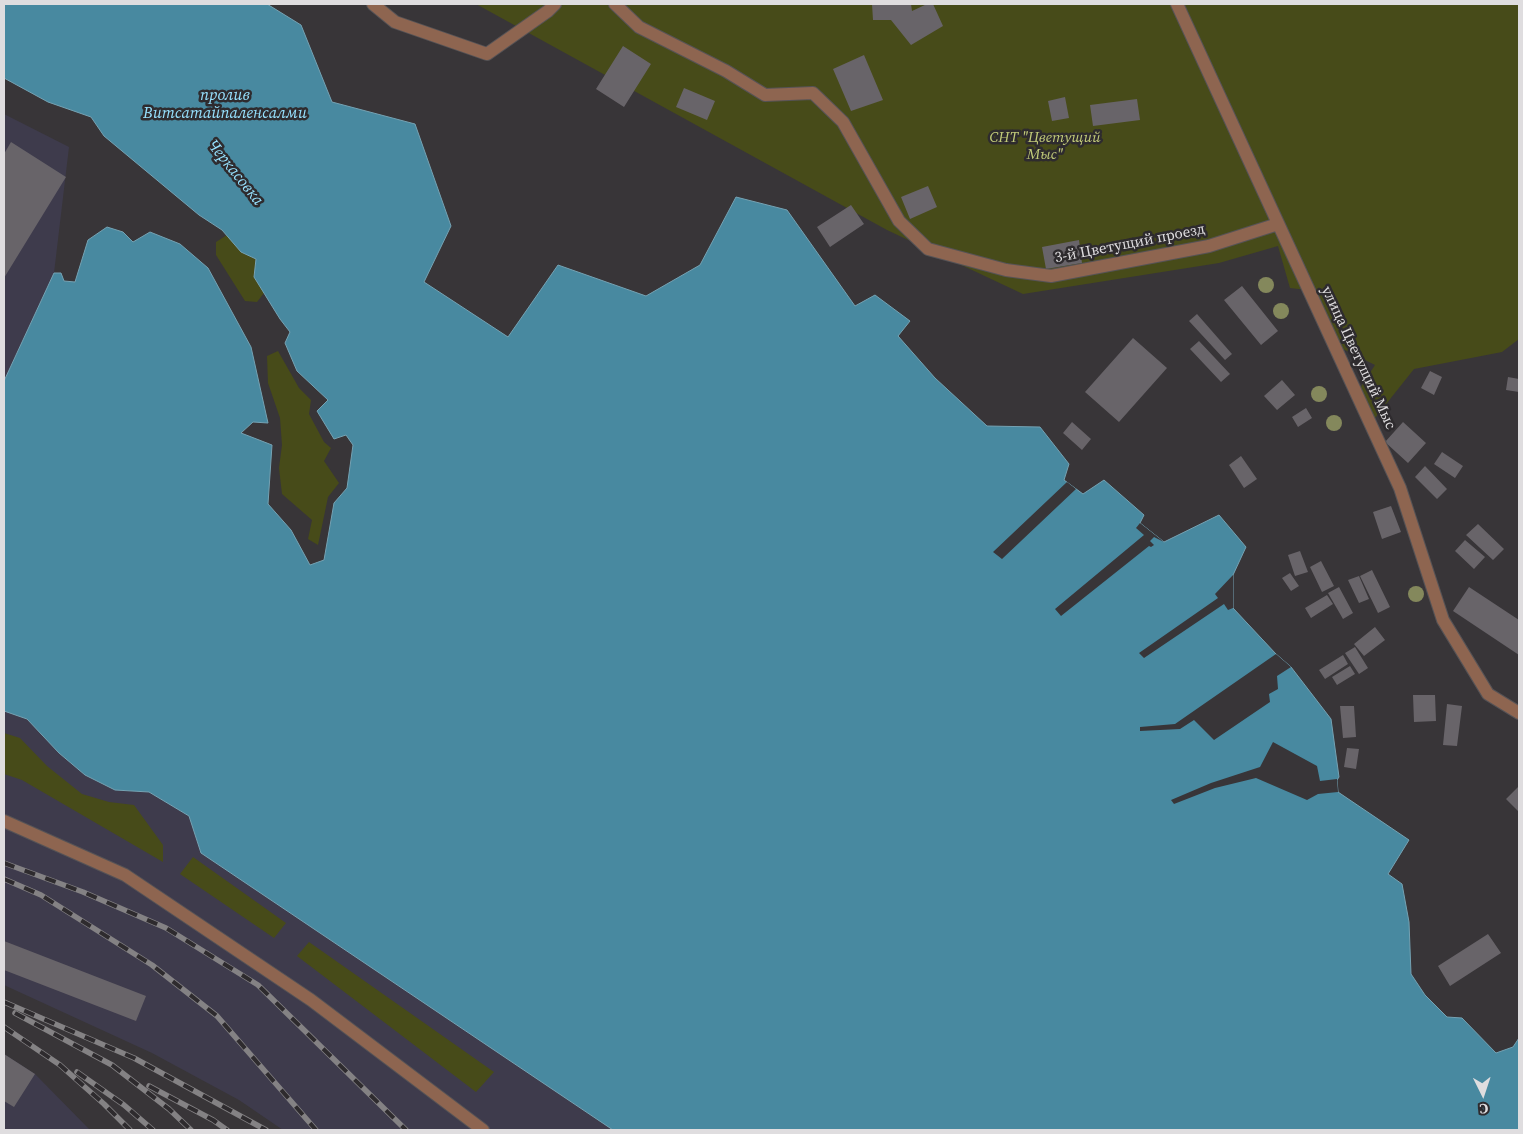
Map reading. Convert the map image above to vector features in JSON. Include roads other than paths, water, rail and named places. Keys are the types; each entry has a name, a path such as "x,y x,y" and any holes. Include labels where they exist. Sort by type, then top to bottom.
{"street":[{"path":"373,4 395,22 487,54 548,11 554,4"},
{"name":"3-й Цветущий проезд","path":"615,4 639,27 726,71 764,95 813,93 843,122 898,221 928,249 1006,270 1051,276 1209,246 1278,224"},
{"name":"улица Цветущий Мыс","path":"1177,4 1400,488 1443,620 1488,694 1519,714"},
{"path":"4,821 125,875 311,1000 483,1130"}],"water":[{"path":"4,4 267,4 301,25 332,102 415,124 451,226 424,282 508,337 558,265 646,296 700,265 736,197 787,210 855,306 875,295 910,321 898,336 935,378 987,426 1040,427 1069,464 1064,480 1083,494 1104,480 1144,515 1140,523 1164,542 1219,515 1246,547 1233,575 1233,608 1276,654 1291,667 1331,719 1339,777 1337,780 1338,792 1409,840 1388,874 1402,884 1409,922 1411,974 1425,995 1447,1017 1462,1018 1496,1053 1513,1047 1519,1038 1519,1130 613,1130 201,853 189,816 149,792 115,790 85,775 59,753 27,719 4,711 4,381 54,273 61,273 64,281 75,282 88,240 107,227 123,232 133,242 150,232 180,244 208,268 251,347 268,423 253,422 241,433 272,445 268,504 291,530 310,565 324,560 334,503 347,488 353,445 346,435 334,439 317,411 328,400 297,371 285,343 290,332 254,277 256,259 241,252 222,230 199,215 104,136 91,117 48,102 4,78"}],"railway":[{"path":"4,863 83,892 166,928 258,985 406,1130"},
{"path":"4,879 41,895 152,965 217,1016 316,1130"},
{"path":"4,1002 134,1058 266,1130"},
{"path":"15,1013 112,1065 169,1109 191,1130"},
{"path":"4,1027 60,1065 130,1130"},
{"path":"77,1072 124,1105 153,1130"},
{"path":"149,1086 213,1120 227,1130"}],"water label":[{"name":"пролив Витсатайпаленсалми","path":"225,105"},
{"name":"Черкасовка","path":"235,173"}],"park label":[{"name":"СНТ \"Цветущий Мыс\"","path":"1045,146"}]}
